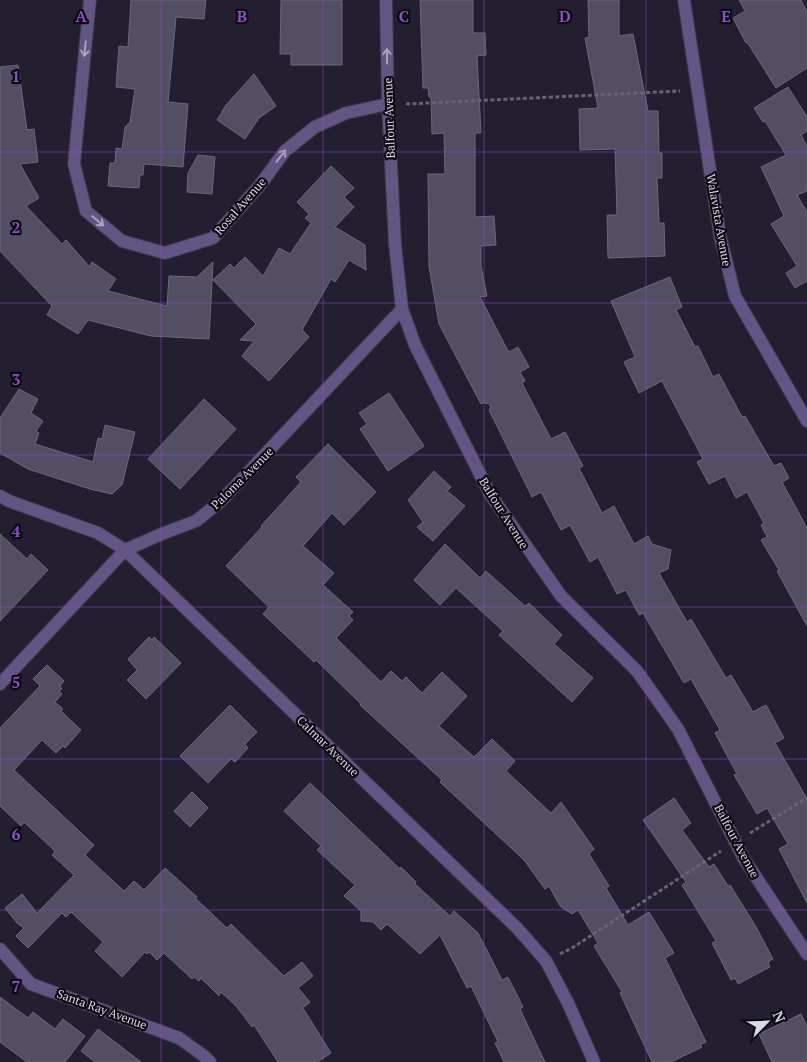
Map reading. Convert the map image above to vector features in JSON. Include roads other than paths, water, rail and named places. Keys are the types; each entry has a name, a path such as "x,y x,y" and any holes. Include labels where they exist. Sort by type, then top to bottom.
{"street":[{"name":"Rosal Avenue","path":"90,0 74,164 86,211 122,241 165,253 212,238 260,185 285,150 315,128 346,113 388,104"},
{"name":"Balfour Avenue","path":"386,0 388,104 395,244 402,309 415,345 490,494 561,596 637,671 678,728 744,859 807,954"},
{"name":"Walavista Avenue","path":"684,0 720,236 735,296 807,421"},
{"name":"Paloma Avenue","path":"0,684 125,550 196,521 221,501 402,309"},
{"name":"Calmar Avenue","path":"0,496 98,533 125,550 517,928 546,961 568,1003 594,1062"},
{"name":"Santa Ray Avenue","path":"0,949 32,984 180,1038 210,1062"}]}
